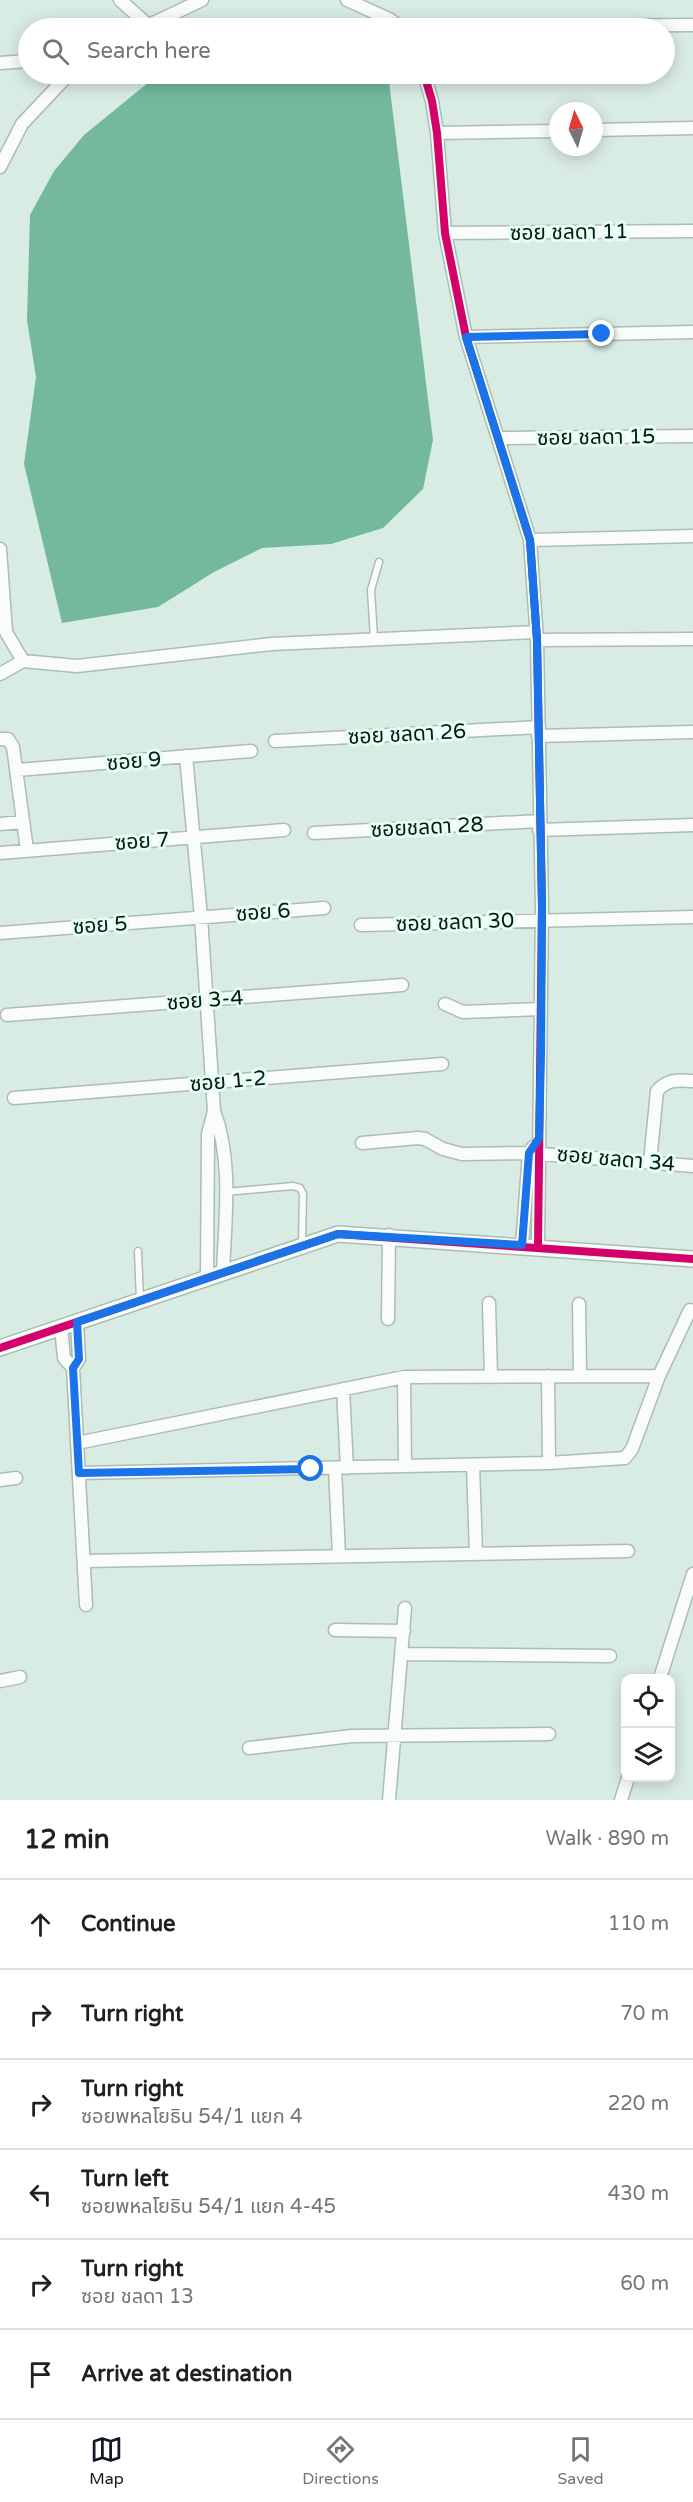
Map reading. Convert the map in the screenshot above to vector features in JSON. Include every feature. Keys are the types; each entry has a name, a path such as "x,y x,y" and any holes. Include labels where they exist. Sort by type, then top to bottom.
{"street":[{"path":"120,0 137,18"},
{"path":"165,18 202,0"},
{"path":"347,0 387,18"},
{"path":"675,25 693,25"},
{"path":"0,63 18,62"},
{"path":"0,167 6,145 22,124 60,84"},
{"path":"427,84 437,134 445,233 466,337 530,540 536,636 542,919 541,1009 539,1138 522,1245"},
{"path":"603,130 693,128"},
{"path":"437,134 549,131"},
{"name":"ซอย ชลดา 11","path":"445,233 693,231"},
{"path":"466,337 693,332"},
{"name":"ซอย ชลดา 15","path":"499,438 693,436"},
{"path":"530,540 693,536"},
{"path":"0,549 6,632 23,662"},
{"path":"0,674 23,662 77,666 272,644 374,639 536,636 693,639"},
{"name":"ซอย ชลดา 26","path":"275,741 538,731 693,732"},
{"path":"4,739 13,747 27,850"},
{"name":"ซอย 9","path":"17,770 251,751"},
{"path":"186,756 201,917 214,1111 222,1132 226,1192 223,1272"},
{"path":"0,824 23,822"},
{"name":"ซอยชลดา 28","path":"314,833 539,825 693,825"},
{"name":"ซอย 7","path":"0,853 284,830"},
{"name":"ซอย 6","path":"201,917 324,908"},
{"name":"ซอย ชลดา 30","path":"361,925 693,916"},
{"name":"ซอย 5","path":"0,933 201,917"},
{"name":"ซอย 3-4","path":"8,1015 402,985"},
{"path":"445,1004 463,1012 541,1009"},
{"name":"ซอย 1-2","path":"14,1098 442,1064"},
{"path":"650,1162 657,1091 674,1079 693,1081"},
{"path":"207,1277 208,1134 214,1111"},
{"name":"ซอย ชลดา 34","path":"362,1143 418,1138 462,1154 535,1153 693,1166"},
{"path":"535,1153 538,1246"},
{"path":"0,1348 338,1234 389,1235 693,1259"},
{"path":"388,1319 389,1235"},
{"path":"489,1303 490,1377"},
{"path":"579,1304 580,1376"},
{"path":"79,1473 549,1463 625,1458 632,1449 659,1376 690,1310"},
{"path":"77,1322 79,1359 73,1368 86,1605"},
{"path":"61,1328 64,1358 73,1368"},
{"path":"548,1376 549,1463"},
{"path":"77,1443 404,1377 659,1376"},
{"path":"404,1377 405,1466"},
{"path":"339,1556 343,1389"},
{"path":"473,1465 476,1554"},
{"path":"0,1480 16,1478"},
{"path":"84,1561 627,1551"},
{"path":"661,1674 693,1574"},
{"path":"389,1800 405,1608"},
{"path":"335,1630 404,1631"},
{"path":"402,1654 610,1656"},
{"path":"0,1681 20,1677"},
{"path":"249,1748 352,1736 549,1734"},
{"path":"621,1800 627,1782"}],"lane":[{"path":"374,639 371,590 379,562"},
{"path":"226,1192 293,1186 300,1188 303,1194 302,1245"},
{"path":"138,1251 140,1300"}],"shaded area":[{"path":"147,84 389,84 433,440 423,489 383,528 331,544 262,548 214,572 158,607 62,623 24,464 36,377 27,320 30,215 54,171 84,135"}],"cycle path":[{"path":"427,84 437,133 445,233 466,337 530,540 537,640 542,907 538,1246"},
{"path":"0,1348 338,1234 693,1259"}],"route":[{"path":"311,1469 79,1473 73,1368 79,1359 77,1322 338,1234 389,1235 522,1245 529,1153 539,1138 542,907 537,640 530,540 466,337 602,334"}]}
